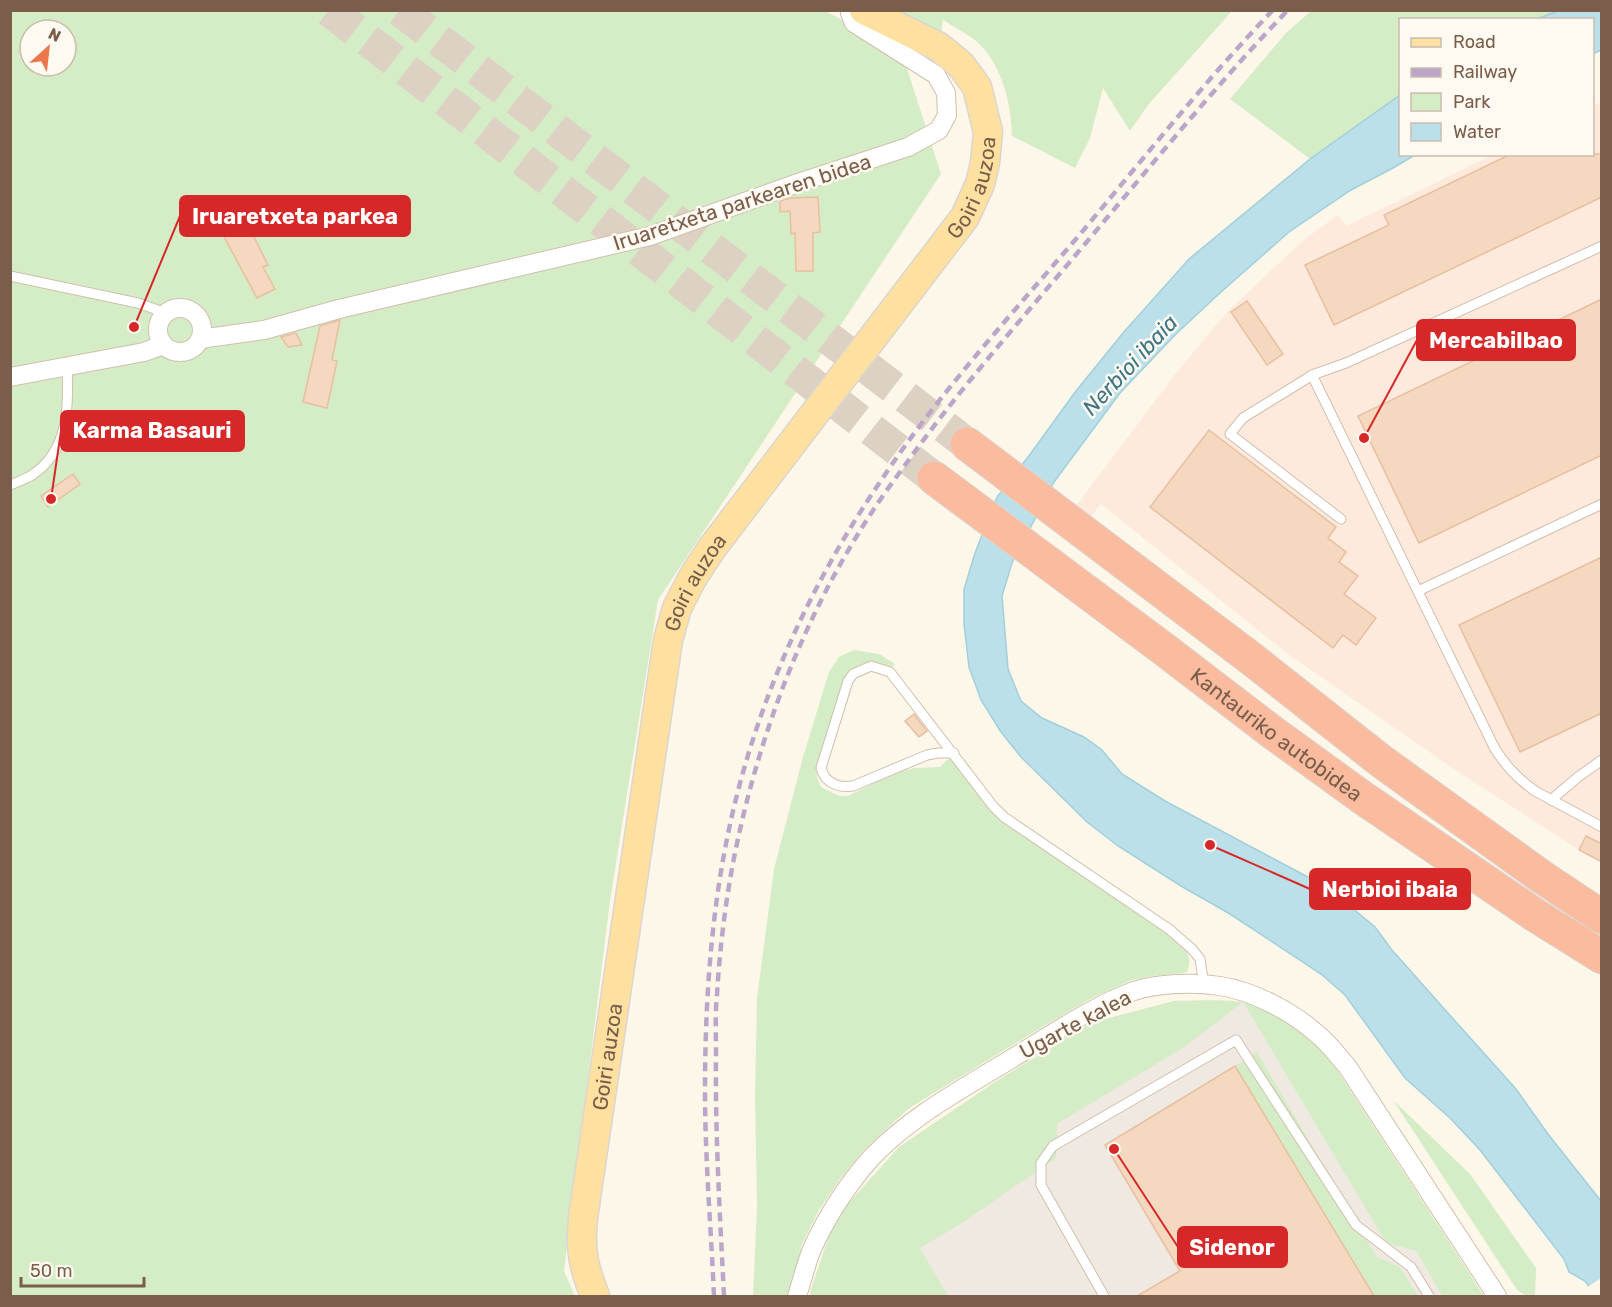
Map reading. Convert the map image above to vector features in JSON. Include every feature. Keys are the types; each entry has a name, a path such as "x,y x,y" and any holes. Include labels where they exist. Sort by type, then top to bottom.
{"highway":[{"name":"Kantauriko autobidea","path":"977,452 1253,660 1381,761 1539,875 1602,917"},
{"name":"Kantauriko autobidea","path":"947,487 1363,798 1535,915 1602,957"}],"main road":[{"name":"Goiri auzoa","path":"595,1296 585,1270 582,1252 583,1218 668,640 677,608 712,548 965,217 980,184 985,163 987,132 977,87 960,65 939,47 864,10"}],"street":[{"name":"Iruaretxeta parkearen bidea","path":"200,339 264,330 339,309 650,236 798,183 908,147 939,130 947,115 946,93 936,75 854,22 850,13 852,10"},
{"path":"180,308 194,313 201,325 200,339 190,350 183,352 176,352 163,345 159,339 158,325 161,318 166,313 180,308"},
{"path":"10,377 144,352 163,345"},
{"name":"Ugarte kalea","path":"797,1296 811,1251 829,1215 871,1159 894,1136 918,1117 1050,1035 1095,1010 1135,991 1171,984 1218,985 1251,994 1300,1020 1318,1034 1347,1066 1497,1296"}],"lane":[{"path":"1341,519 1230,434 1243,418 1312,375 1346,363 1602,246"},
{"path":"10,276 138,303 166,313"},
{"path":"10,484 31,476 40,469 49,461 58,444 67,409 67,366"},
{"path":"1312,375 1495,749 1508,769 1525,784 1602,827"},
{"path":"1418,591 1602,504"},
{"path":"954,753 927,755 853,786 843,787 828,781 823,776 821,768 848,681 853,674 871,666 890,672 954,753 993,806 1004,817 1169,929 1200,959 1204,985"},
{"path":"1551,800 1602,760"},
{"path":"1104,1296 1041,1185 1041,1163 1053,1146 1236,1040 1356,1225 1411,1267 1429,1296"}],"shaded area":[{"path":"1601,102 1601,862 1451,767 1288,654 1101,504 1090,517 1076,506 1177,372 1228,311 1306,238 1338,215 1346,226 1491,156 1594,156 1594,106"},
{"path":"1174,1001 1243,1002 1386,1243 1416,1251 1442,1296 810,1296 811,1289 899,1147 995,1082 1090,1023"}],"green space":[{"path":"823,10 901,50 941,174 658,600 610,901 564,1271 575,1296 11,1296 10,11"},
{"path":"864,11 1232,11 1148,105 1130,131 1103,88 1090,138 1075,168 1012,136 1010,110 999,72 985,50 972,38 943,20 939,47"},
{"path":"1311,11 1560,11 1540,18 1399,18 1399,96 1310,159 1230,99 1286,33"},
{"path":"854,650 879,654 895,664 893,667 872,662 866,663 849,672 844,679 818,761 817,778 821,787 839,796 848,796 892,774 914,768 940,767 950,757 1001,821 1180,943 1186,950 1189,964 1187,972 1132,980 1090,999 911,1107 863,1151 819,1210 801,1246 800,1296 753,1296 757,1206 755,1097 757,998 774,869 803,757 829,672 839,657"},
{"path":"1174,1001 1243,1002 1186,1046 1057,1124 1056,1158 962,1223 920,1248 948,1296 810,1296 835,1218 899,1147 995,1082 1090,1023"},
{"path":"1243,1002 1275,1014 1328,1056 1484,1296 1442,1296 1416,1251 1386,1243"},
{"path":"1257,1052 1377,1257 1400,1267 1418,1296 1374,1296 1235,1066"},
{"path":"1393,1100 1470,1174 1536,1268 1535,1296 1526,1296 1517,1290"}],"water":[{"path":"1560,10 1601,11 1601,50 1594,54 1594,18 1540,18"},
{"path":"1399,96 1399,156 1413,156 1351,190 1289,232 1221,292 1176,334 1120,393 1054,482 1012,563 1002,596 1008,669 1021,701 1042,718 1084,737 1102,750 1122,774 1165,801 1308,877 1350,906 1375,927 1392,950 1516,1089 1601,1201 1601,1296 1596,1296 1585,1281 1569,1272 1564,1259 1480,1150 1450,1118 1405,1078 1345,995 1321,974 1230,914 1118,846 1087,822 1021,757 1001,732 981,700 969,667 964,624 964,589 975,553 997,497 1076,391 1123,333 1189,259 1310,159"}],"pier":[{"path":"1601,1278 1601,1296 1593,1296 1586,1288"}],"building":[{"path":"1594,154 1602,154 1602,197 1334,325 1305,265 1389,225 1384,215 1507,156 1594,156"},
{"path":"818,197 820,232 813,233 813,271 796,271 795,233 791,234 790,211 780,212 780,201 790,198"},
{"path":"247,215 254,231 252,233 268,265 263,267 275,289 257,298 223,235 226,234 222,226"},
{"path":"1602,299 1602,455 1419,543 1358,416"},
{"path":"1247,301 1283,354 1267,365 1231,312"},
{"path":"340,320 332,360 337,361 327,408 303,402 320,326"},
{"path":"296,333 302,345 288,347 281,337"},
{"path":"1209,430 1336,527 1328,538 1346,552 1339,562 1358,576 1344,594 1376,618 1356,645 1343,635 1333,648 1150,507"},
{"path":"73,474 80,484 48,507 41,496"},
{"path":"1602,557 1602,713 1520,752 1459,625"},
{"path":"914,714 927,731 919,737 905,721"},
{"path":"1586,836 1602,844 1602,862 1579,850"},
{"path":"1235,1066 1374,1296 1137,1296 1180,1271 1105,1145"}],"tunnel":[{"path":"329,10 934,478"},
{"path":"400,10 967,444"}],"railway":[{"path":"714,1296 705,1091 707,1000 712,939 725,849 736,799 749,751 784,656 829,565 854,521 928,415 1199,92 1273,10"},
{"path":"724,1296 718,1175 716,1009 726,903 732,866 756,766 784,686 817,608 858,534 882,497 951,404 1187,122 1288,10"}],"place":[{"name":"Iruaretxeta parkea","path":"134,327"},
{"name":"Mercabilbao","path":"1364,438"},
{"name":"Karma Basauri","path":"51,499"},
{"name":"Nerbioi ibaia","path":"1210,845"},
{"name":"Sidenor","path":"1114,1149"}]}
